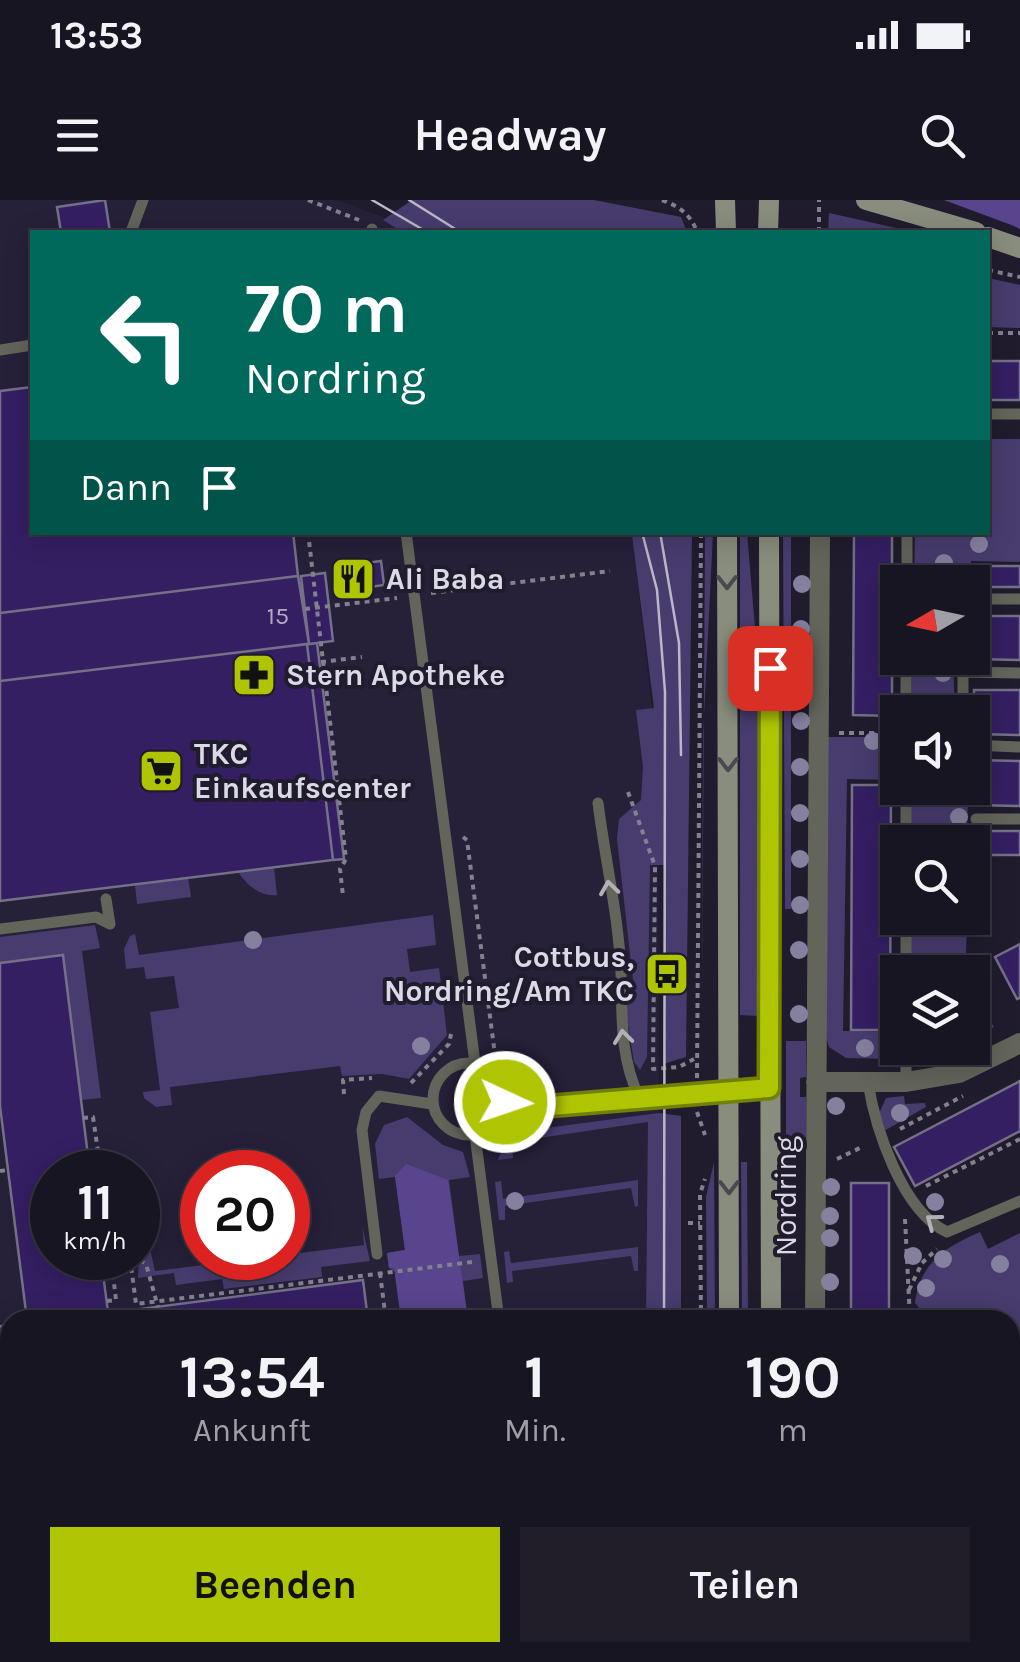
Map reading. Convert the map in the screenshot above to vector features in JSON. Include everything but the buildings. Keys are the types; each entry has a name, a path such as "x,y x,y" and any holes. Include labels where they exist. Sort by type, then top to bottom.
{"main road":[{"path":"726,200 726,230"},
{"path":"768,230 769,200"},
{"path":"866,200 969,230"},
{"path":"990,238 1020,248"},
{"name":"Nordring","path":"727,535 729,1310"},
{"name":"Nordring","path":"769,535 771,1310"}],"street":[{"name":"Nordring","path":"815,1310 820,535"},
{"path":"816,1082 906,1082 959,1073 1020,1043"}],"lane":[{"path":"132,230 143,200"},
{"path":"0,350 30,345"},
{"path":"990,414 1020,414"},
{"path":"406,535 476,1063 500,1081 505,1102 496,1124 475,1135 451,1131 432,1104 433,1090 444,1072 476,1063"},
{"path":"906,565 907,535"},
{"path":"990,599 1020,599"},
{"path":"963,695 963,672 1020,673"},
{"path":"990,746 1020,747"},
{"path":"598,803 621,974 620,1018 632,1081 640,1097"},
{"path":"976,819 1020,819"},
{"path":"442,823 456,822"},
{"path":"0,929 96,917 110,924 106,899"},
{"path":"906,1065 906,1082"},
{"path":"868,1082 874,1127 923,1218 947,1232 1020,1201"},
{"path":"505,1102 538,1107 769,1088"},
{"path":"378,1254 362,1130 366,1112 379,1096 432,1104"},
{"path":"475,1135 498,1310"}],"path":[{"path":"308,200 347,212 371,230"},
{"path":"664,200 693,221 696,230"},
{"path":"816,230 819,200"},
{"path":"990,270 1020,277"},
{"path":"990,333 1020,334"},
{"path":"308,535 345,835 346,859 340,869 343,896"},
{"path":"701,535 696,1058 697,1122 706,1141"},
{"path":"311,554 321,553"},
{"path":"305,609 610,571"},
{"path":"321,662 362,657"},
{"path":"819,734 880,732"},
{"path":"628,792 655,866 653,1069"},
{"path":"442,823 467,840 496,1055 503,1070 528,1090"},
{"path":"401,1084 420,1077 449,1044 449,1018"},
{"path":"632,1081 653,1069 678,1067 696,1058"},
{"path":"344,1094 342,1080 381,1079"},
{"path":"816,1168 970,1093"},
{"path":"84,1118 93,1117 98,1150"},
{"path":"495,1160 500,1142 512,1128 548,1124"},
{"path":"0,1170 8,1170"},
{"path":"701,1310 700,1223 706,1176"},
{"path":"688,1223 700,1223"},
{"path":"907,1294 922,1263 938,1248 947,1232"},
{"path":"133,1280 136,1304 157,1304 492,1260"},
{"path":"380,1274 385,1310"},
{"path":"107,1301 116,1300 113,1280"},
{"path":"150,1280 157,1304"}],"shaded area":[{"path":"0,200 336,200 386,218 402,230 30,230 30,535 632,535 658,763 659,1310 0,1310"},
{"path":"412,200 594,200 681,217 686,230 399,230 383,220"},
{"path":"944,200 1020,200 1020,229 1014,226"},
{"path":"829,213 905,230 828,230"},
{"path":"990,278 1020,285 1020,328 990,327"},
{"path":"990,439 1020,439 1020,562 971,561 971,565 914,565 915,535 990,535"},
{"path":"632,535 692,535 686,1057 663,1064 665,865 650,865 647,1057 640,1070 634,1062 625,1006 633,980 617,839 619,819 641,800 643,767 636,710 654,708"},
{"path":"705,535 713,535 704,718"},
{"path":"740,535 747,535 758,663 758,1016 740,1015"},
{"path":"783,535 791,535 791,909 785,909"},
{"path":"912,675 954,675 954,695 911,695"},
{"path":"704,718 702,1015 703,735"},
{"path":"826,737 880,737 880,780 847,779 843,1031 880,1032 880,1059 846,1058 829,1047 824,1030"},
{"path":"911,805 968,805 967,825 911,825"},
{"path":"274,867 277,895 255,889 238,872"},
{"path":"188,878 191,897 137,904 135,885"},
{"path":"433,915 436,945 407,949 410,972 439,968 447,1035 409,1079 382,1074 342,1076 340,1066 170,1087 172,1105 156,1107 144,1098 143,1092 160,1090 150,1012 179,1008 174,976 146,979 144,967 126,969 124,949 130,936 135,934 139,955"},
{"path":"95,925 100,948 82,951 101,1098 81,1100 63,955 0,963 0,937"},
{"path":"911,935 967,935 966,954 911,955"},
{"path":"786,1041 806,1041 806,1077 800,1078 800,1097 806,1097 806,1137 786,1137"},
{"path":"470,1084 481,1089 486,1100 481,1111 470,1116 459,1111 454,1100 459,1089"},
{"path":"904,1096 905,1104 925,1103 926,1107 884,1131 877,1118 886,1098"},
{"path":"659,1113 681,1116 681,1310 646,1310 648,1122 512,1142 513,1158 498,1160 504,1144 516,1132"},
{"path":"407,1117 443,1145 463,1152 470,1177 449,1180 459,1256 480,1254 483,1278 463,1281 467,1310 453,1310 389,1268 387,1253 405,1250 395,1177 379,1179 375,1144 384,1125"},
{"path":"714,1162 715,1310 707,1310 706,1197"},
{"path":"741,1162 747,1162 748,1310 742,1310"},
{"path":"406,1164 448,1180 467,1310 400,1310 394,1268 389,1268 387,1253 405,1250 395,1176"},
{"path":"638,1180 635,1207 631,1188 505,1206 505,1220 499,1220 495,1182 501,1181 503,1199"},
{"path":"362,1226 370,1261 321,1267 322,1277 310,1278 310,1252 364,1245"},
{"path":"980,1232 988,1249 1020,1233 1020,1310 921,1310 915,1303 922,1277 936,1258"},
{"path":"638,1247 638,1271 634,1271 631,1256 512,1271 513,1282 507,1283 504,1252 509,1251 511,1263"},
{"path":"180,1268 180,1280 214,1280 176,1285 174,1273 160,1275 160,1270"},
{"path":"222,1280 298,1280 224,1289"}],"tram line":[{"path":"372,200 424,230"},
{"path":"409,200 457,230"},
{"path":"643,535 657,590 665,692 664,1310"},
{"path":"661,535 679,643 681,755"}],"place":[{"name":"Ali Baba","path":"353,579"},
{"name":"Stern Apotheke","path":"254,675"},
{"name":"TKC Einkaufscenter","path":"161,771"},
{"name":"Cottbus, Nordring/Am TKC","path":"667,974"}],"route":[{"path":"505,1102 538,1107 769,1088 770,668"}]}
